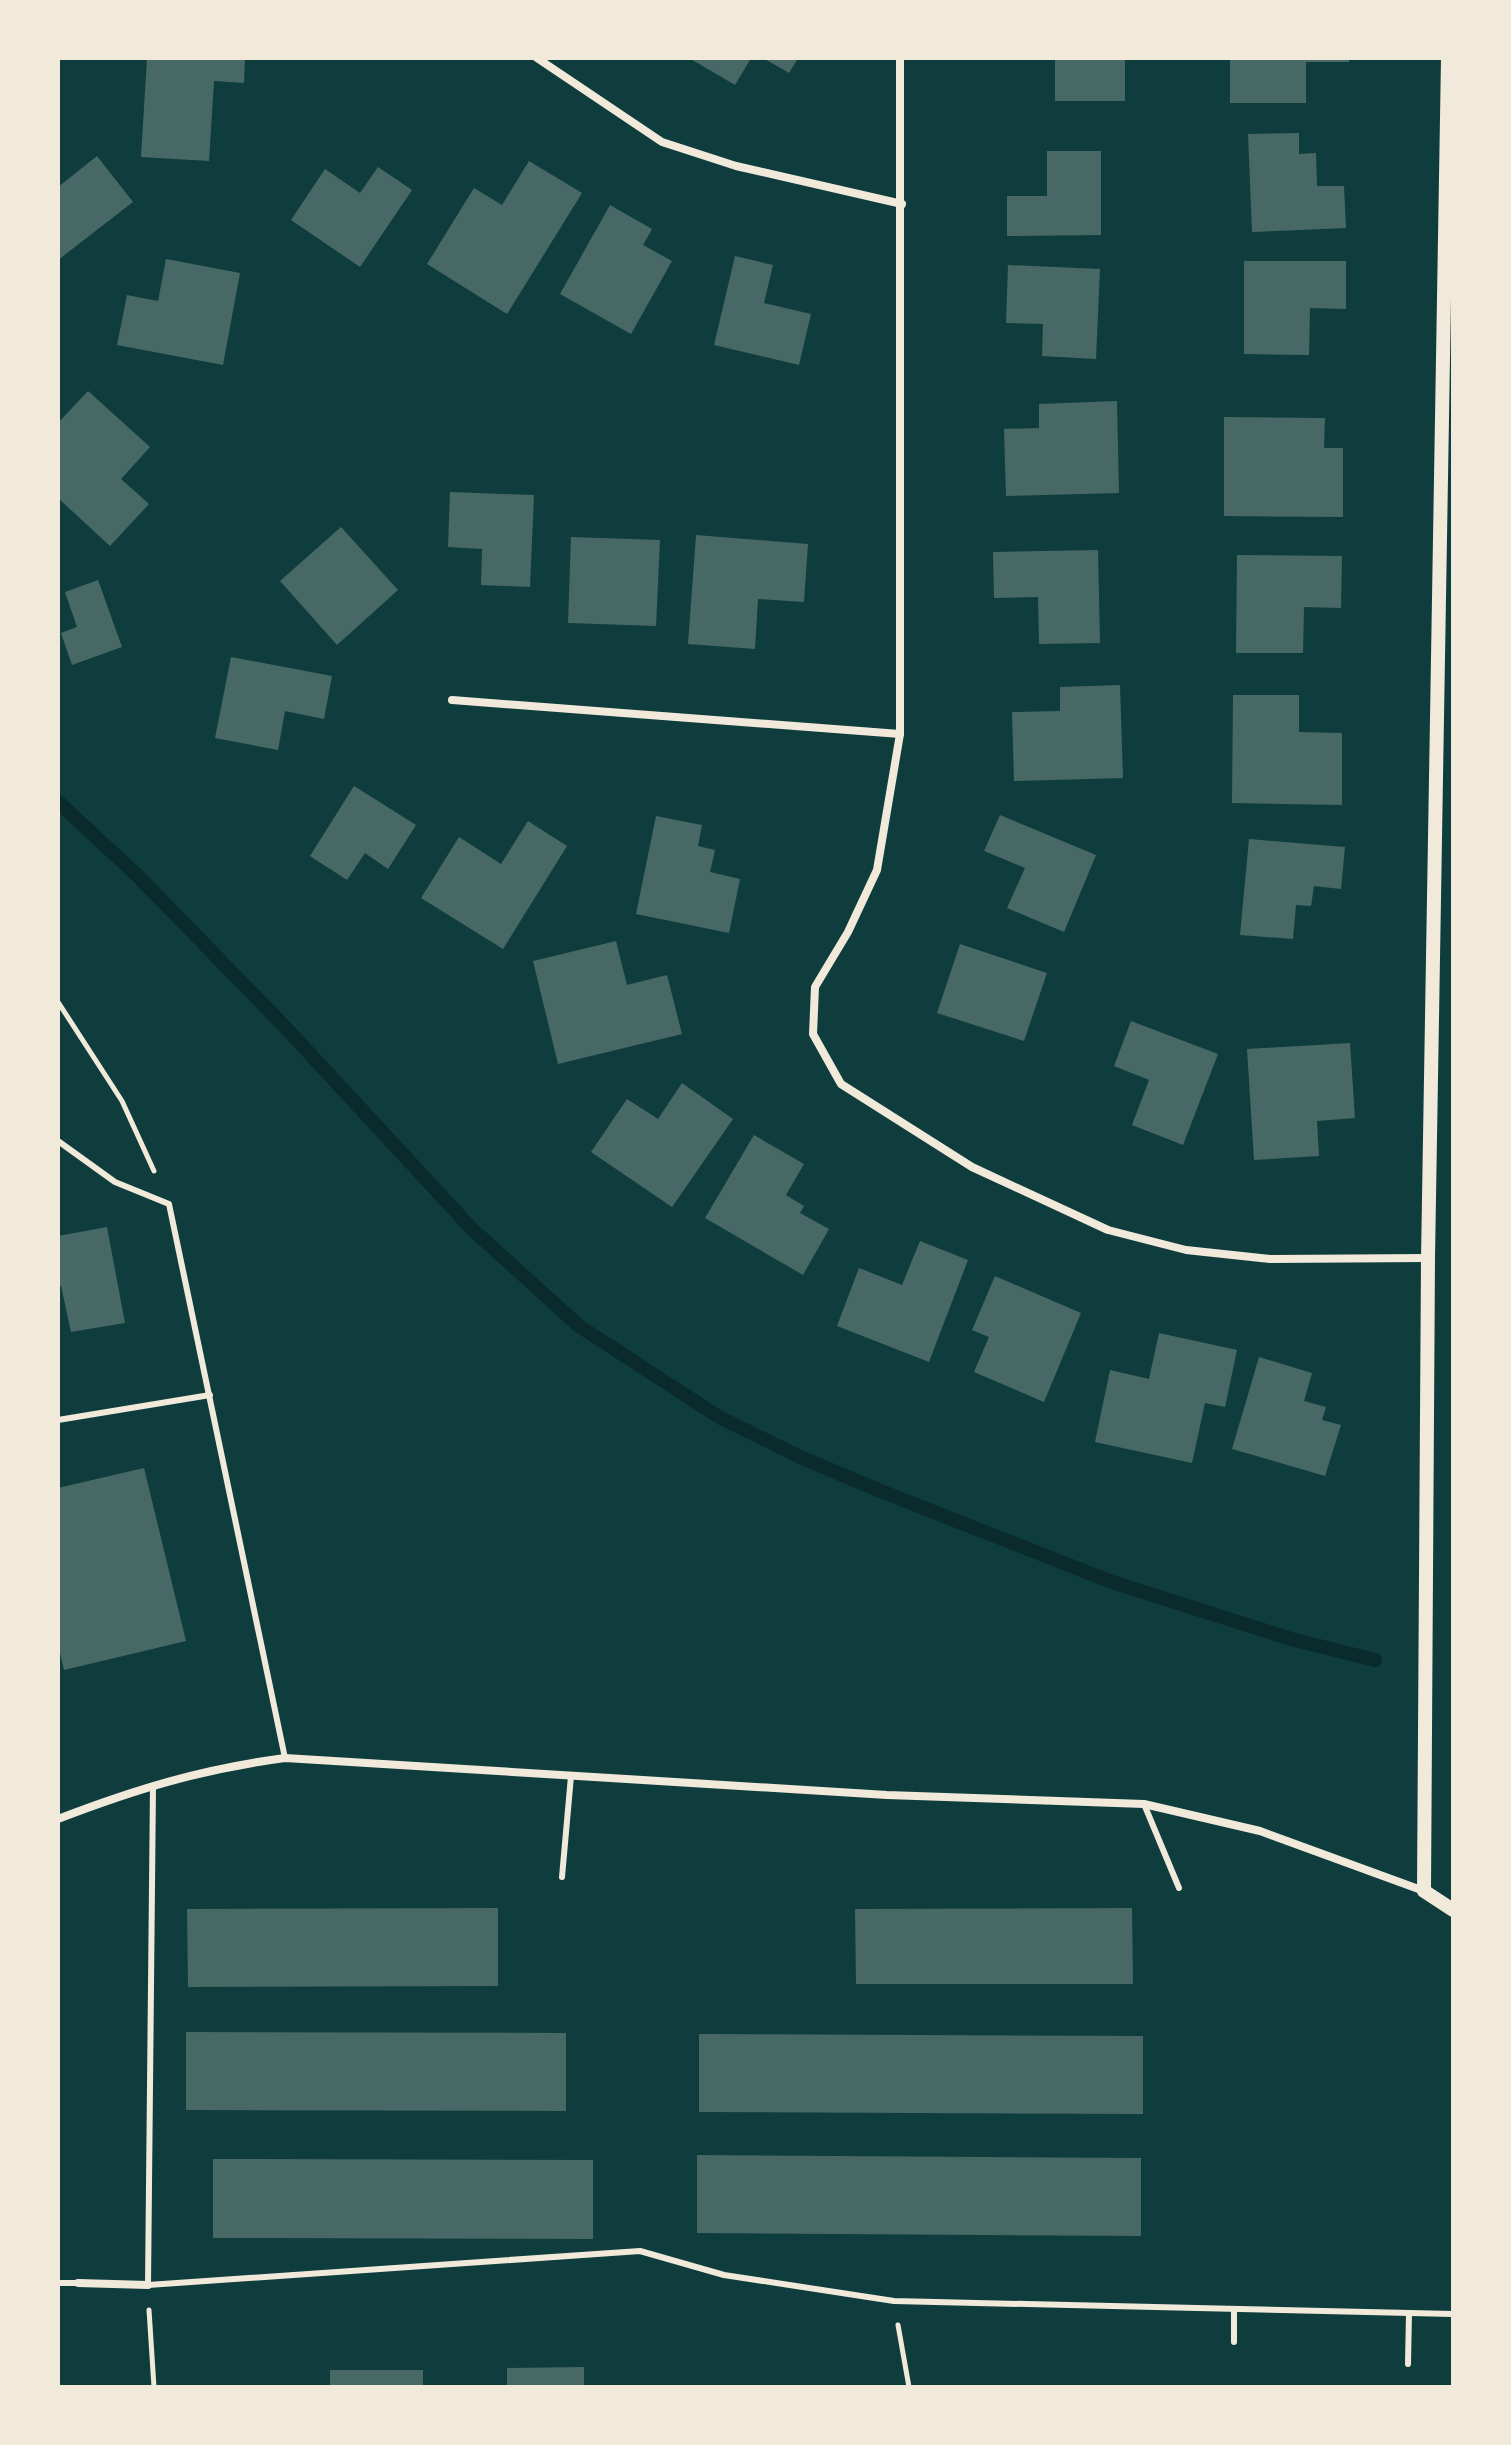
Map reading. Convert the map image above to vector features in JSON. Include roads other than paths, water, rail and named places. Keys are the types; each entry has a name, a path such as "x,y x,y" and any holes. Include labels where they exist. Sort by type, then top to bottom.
{"street":[{"path":"537,58 662,142 736,166 902,204"},
{"path":"900,58 900,734 877,870 848,932 815,987 813,1034 841,1084 972,1167 1108,1230 1186,1250 1270,1259 1428,1258"},
{"path":"1424,1891 1428,1258 1448,58"},
{"path":"452,700 900,734"},
{"path":"58,1819 211,1768 285,1758 887,1795 1144,1804 1260,1831 1424,1891 1453,1910"},
{"path":"78,2283 148,2285"}],"lane":[{"path":"58,1141 115,1182 169,1204 285,1758"},
{"path":"58,1420 210,1395"},
{"path":"562,1877 571,1776"},
{"path":"153,1786 148,2285 640,2251 724,2275 894,2301 1453,2314"},
{"path":"1144,1804 1179,1888"},
{"path":"58,2283 78,2283"},
{"path":"1234,2309 1234,2342"},
{"path":"1408,2364 1409,2313"}],"waterway":[{"path":"58,802 138,876 286,1028 472,1229 579,1326 719,1417 800,1457 883,1492 1112,1582 1291,1639 1375,1660"}]}
